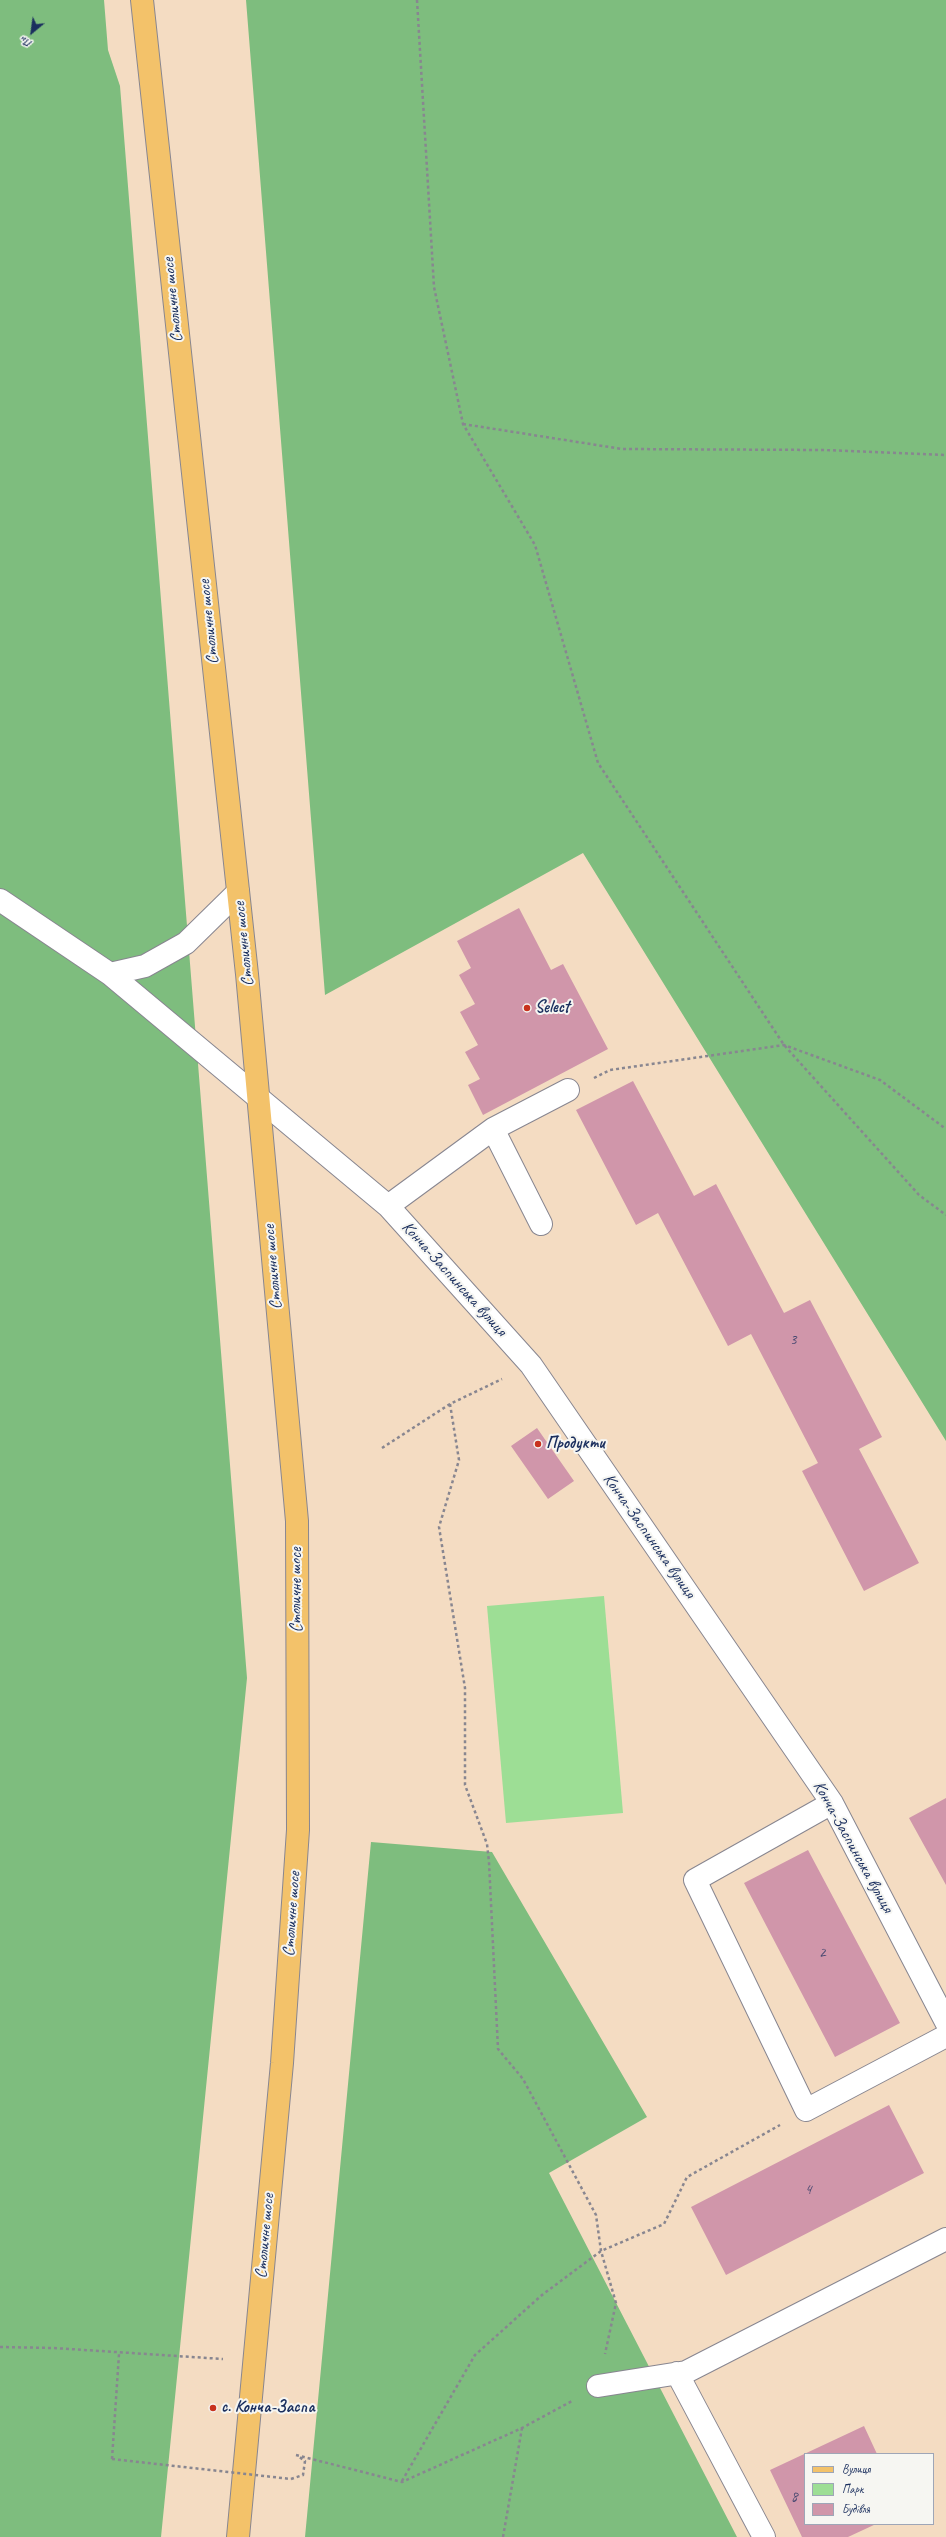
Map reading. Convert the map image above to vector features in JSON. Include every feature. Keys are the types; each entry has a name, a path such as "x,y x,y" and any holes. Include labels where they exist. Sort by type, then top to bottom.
{"main road":[{"name":"Столичне шосе","path":"142,0 238,892 297,1521 298,1830 282,2063 253,2361 238,2537"}],"street":[{"path":"110,974 145,966 186,944 238,892"},
{"name":"Конча-Заспинська вулиця","path":"0,900 110,974 257,1095 388,1206 531,1365 832,1803 946,2022"},
{"path":"388,1206 493,1129 568,1090"},
{"path":"493,1129 541,1224"},
{"path":"832,1803 695,1880 806,2110 946,2036"},
{"path":"598,2386 686,2372 946,2239"},
{"path":"677,2373 764,2537"}],"path":[{"path":"417,0 434,288 463,424 535,545 598,762 784,1045 919,1195 946,1215"},
{"path":"463,424 622,449 824,450 946,455"},
{"path":"568,1090 610,1070 784,1045 880,1080 946,1129"},
{"path":"382,1448 450,1404 531,1365"},
{"path":"119,2354 112,2459 291,2480 303,2475 305,2461 296,2455 402,2482 522,2428 598,2386 616,2303 601,2251 596,2215 522,2079 498,2050 487,1844 465,1785 465,1688 438,1527 459,1460 450,1404"},
{"path":"402,2482 475,2354 542,2295 601,2251 664,2224 687,2177 806,2110"},
{"path":"0,2347 54,2348 119,2354 253,2361"},
{"path":"503,2537 522,2428"}],"green space":[{"path":"0,0 104,0 108,50 120,86 247,1678 161,2537 0,2537"},
{"path":"246,0 946,0 946,1441 583,853 325,995"},
{"path":"604,1596 623,1813 506,1823 487,1606"},
{"path":"371,1842 492,1852 647,2117 549,2173 737,2537 305,2537"}],"building":[{"name":"Select","path":"519,908 551,970 563,964 608,1049 483,1115 468,1085 480,1079 465,1052 478,1045 460,1012 475,1004 459,975 471,968 457,941"},
{"path":"633,1081 694,1196 716,1184 784,1313 810,1300 882,1437 859,1449 919,1563 864,1591 802,1471 818,1463 751,1334 728,1346 658,1213 636,1225 576,1110"},
{"path":"537,1428 574,1481 548,1499 511,1446"},
{"path":"946,1798 946,1885 909,1818"},
{"path":"808,1850 900,2023 835,2057 744,1883"},
{"path":"889,2105 924,2173 726,2275 691,2207"},
{"path":"864,2426 877,2453 806,2453"},
{"path":"804,2454 804,2525 874,2525 848,2537 802,2537 770,2470"}],"place":[{"name":"Select","path":"527,1008"},
{"name":"Продукти","path":"538,1444"},
{"name":"с. Конча-Заспа","path":"213,2408"}]}
